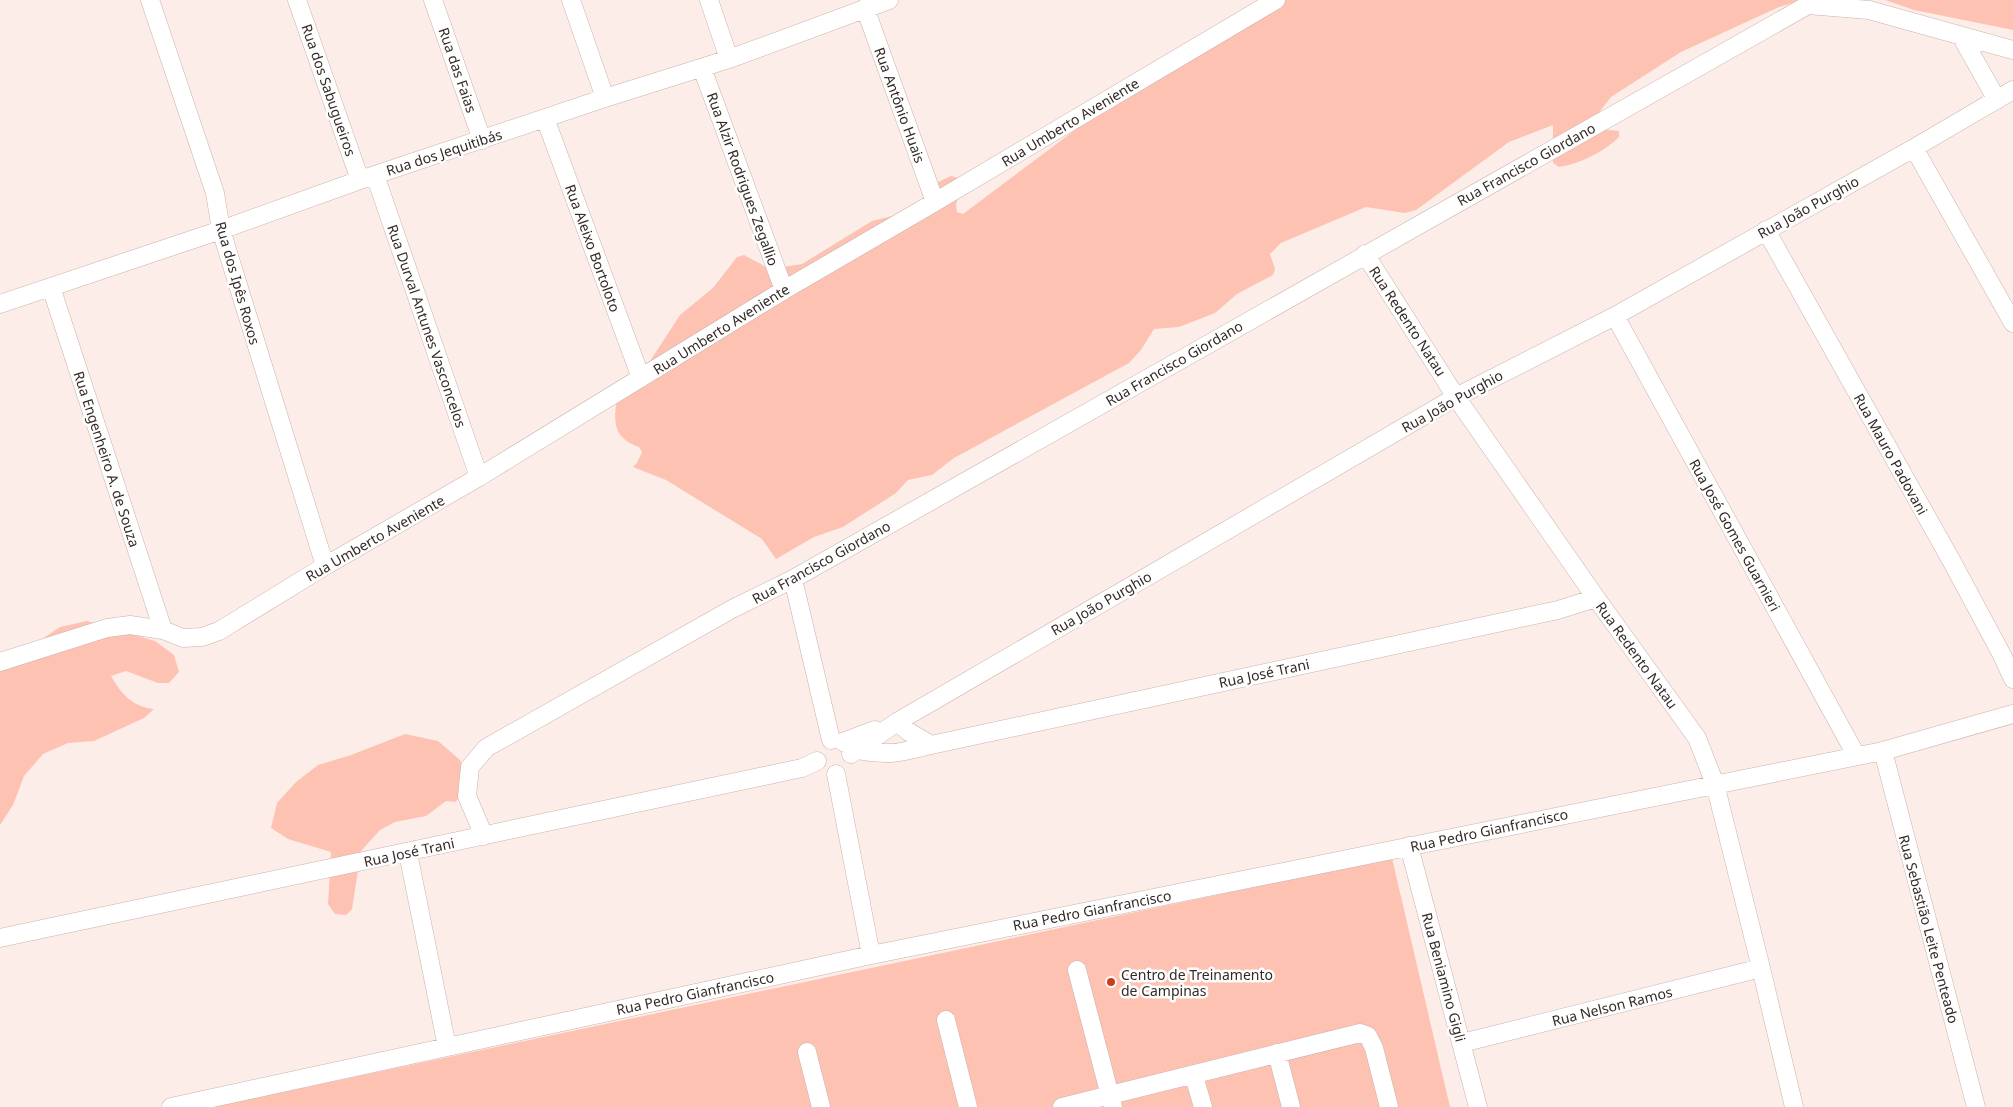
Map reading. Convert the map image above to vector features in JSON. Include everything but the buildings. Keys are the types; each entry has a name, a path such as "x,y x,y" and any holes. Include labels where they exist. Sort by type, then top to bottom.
{"street":[{"name":"Rua dos Ipês Roxos","path":"150,0 215,193 221,230 325,566"},
{"name":"Rua dos Sabugueiros","path":"297,0 368,177"},
{"name":"Rua das Faias","path":"434,0 482,140"},
{"path":"571,0 605,98"},
{"path":"708,0 729,59"},
{"name":"Rua dos Jequitibás","path":"0,304 221,230 368,177 729,59 854,7 889,0"},
{"name":"Rua Umberto Aveniente","path":"0,662 107,628 130,625 163,630 183,638 202,637 219,631 325,566 479,477 784,290 1276,0"},
{"name":"Rua Francisco Giordano","path":"484,836 467,796 470,767 486,748 732,609 793,579 1808,5 1869,10 2013,50"},
{"name":"Rua Antônio Huais","path":"854,7 935,202"},
{"path":"1961,36 1997,100"},
{"name":"Rua Alzir Rodrigues Zegallio","path":"702,68 784,290"},
{"name":"Rua João Purghio","path":"846,746 897,722 1456,397 1615,316 1914,148 2013,90"},
{"name":"Rua Aleixo Bortoloto","path":"546,118 641,378"},
{"path":"1914,148 2013,323"},
{"name":"Rua Durval Antunes Vasconcelos","path":"368,177 479,477"},
{"name":"Rua Mauro Padovani","path":"1766,230 1951,560 2013,679"},
{"name":"Rua Redento Natau","path":"1366,254 1456,397 1596,598 1697,738 1714,784 1794,1107"},
{"name":"Rua Engenheiro A. de Souza","path":"51,287 163,630"},
{"name":"Rua José Gomes Guarnieri","path":"1615,316 1856,755"},
{"path":"793,579 851,760 846,769 836,774 822,770 817,761 820,746 846,746"},
{"name":"Rua José Trani","path":"846,746 880,754 898,754 932,745 1558,610 1596,598"},
{"name":"Rua Pedro Gianfrancisco","path":"170,1107 871,954 1882,751 2013,714"},
{"path":"897,722 909,732 932,745"},
{"name":"Rua Sebastião Leite Penteado","path":"1882,751 1976,1107"},
{"name":"Rua José Trani","path":"0,938 802,768 817,761"},
{"path":"836,774 871,954"},
{"name":"Rua Beniamino Gigli","path":"1409,846 1478,1107"},
{"path":"408,853 447,1047"},
{"name":"Rua Nelson Ramos","path":"1462,1044 1761,968"},
{"path":"1077,970 1112,1101"},
{"path":"946,1020 968,1107"},
{"path":"1062,1107 1112,1101 1277,1053 1360,1033 1368,1036 1374,1048 1389,1107"},
{"path":"807,1052 821,1107"},
{"path":"1277,1053 1292,1107"},
{"path":"1194,1076 1202,1107"}],"shaded area":[{"path":"1274,0 1803,0 1779,7 1681,52 1611,97 1587,128 1619,131 1619,137 1606,148 1591,156 1559,167 1553,163 1553,125 1509,142 1416,210 1405,213 1366,207 1281,243 1270,254 1275,269 1273,275 1237,294 1215,313 1179,327 1154,329 1141,350 1129,363 954,458 932,475 908,480 896,493 843,527 814,537 776,559 762,539 666,480 633,467 642,452 639,447 623,438 616,426 618,392 639,378 680,315 713,288 737,257 744,255 770,269 802,264 872,221 920,209 936,183 951,176 962,179 956,205 957,212 963,214 1075,130 1128,83"},
{"path":"1885,0 2013,0 2013,30 1914,10"},
{"path":"87,621 155,641 174,655 179,672 169,683 158,683 126,671 111,676 128,699 140,706 154,709 144,718 94,741 68,743 43,754 24,776 13,805 0,825 0,660 33,645 60,627"},
{"path":"405,734 438,741 460,760 472,786 455,802 446,801 426,816 395,822 380,830 361,851 352,909 346,915 335,914 328,904 331,852 288,839 271,828 277,803 296,782 318,765 351,755"},
{"name":"Centro de Treinamento de Campinas","path":"1392,858 1450,1107 212,1107"}],"place":[{"name":"Centro de Treinamento de Campinas","path":"1111,982"}]}
